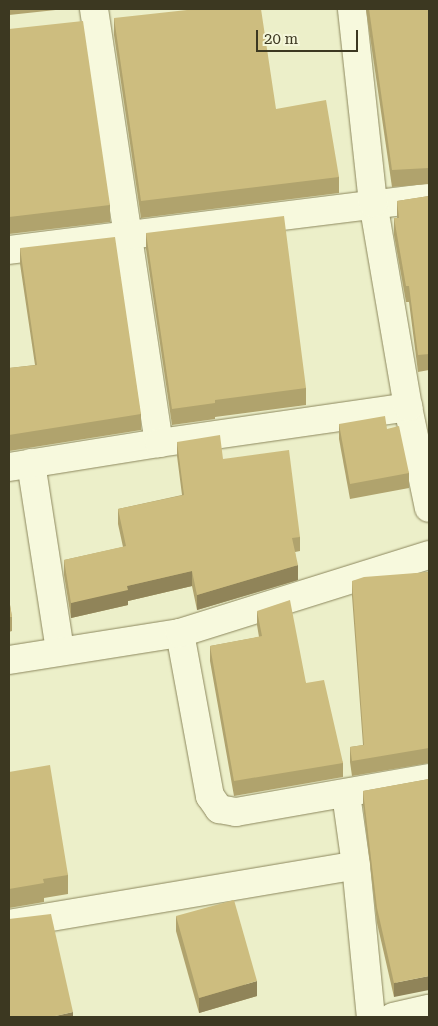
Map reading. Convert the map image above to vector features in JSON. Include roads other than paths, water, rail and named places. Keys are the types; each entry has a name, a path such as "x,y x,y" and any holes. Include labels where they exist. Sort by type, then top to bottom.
{"street":[{"path":"352,9 373,203 408,407 429,508"},
{"path":"66,24 94,15 124,18"},
{"path":"94,15 159,442"},
{"path":"9,250 373,203 429,198"},
{"path":"60,651 20,465 159,442 408,407"},
{"path":"9,660 180,633 429,556"},
{"path":"180,633 210,796 219,809 236,812 429,778"},
{"path":"346,794 356,865 371,1017"},
{"path":"9,924 356,865"},
{"path":"393,1017 429,1009"}]}
